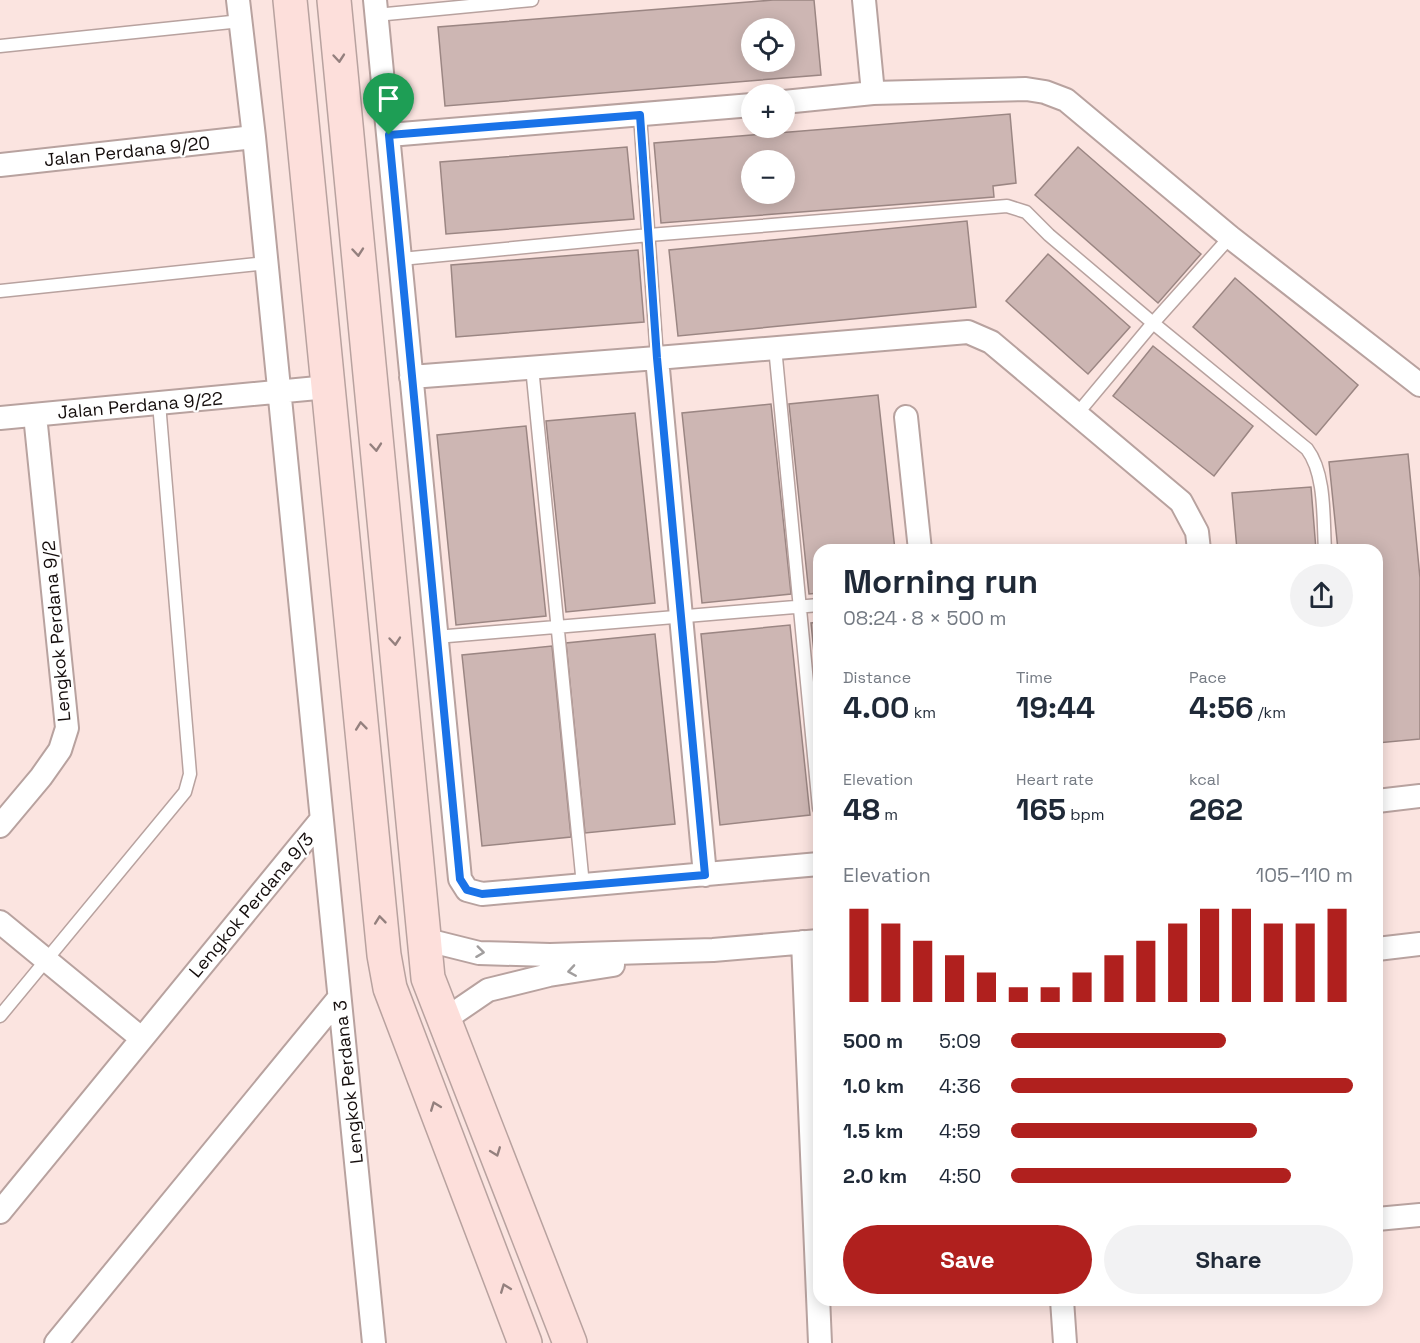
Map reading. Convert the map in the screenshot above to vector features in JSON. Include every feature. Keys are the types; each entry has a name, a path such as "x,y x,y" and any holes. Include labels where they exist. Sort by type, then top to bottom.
{"street":[{"path":"290,0 384,955 390,988 525,1343"},
{"path":"334,0 428,978 570,1343"},
{"path":"864,0 873,93"},
{"path":"376,8 460,879 467,890 482,894 813,865"},
{"name":"Lengkok Perdana 9/3","path":"0,1212 321,820 280,392 240,11"},
{"path":"795,101 873,93 1026,89 1045,92 1066,100 1230,237 1420,385"},
{"path":"389,135 741,106"},
{"name":"Jalan Perdana 9/20","path":"0,165 254,137"},
{"path":"411,377 968,332 991,342 1181,502 1197,532 1198,544"},
{"path":"657,358 705,875"},
{"name":"Jalan Perdana 9/22","path":"0,418 328,387"},
{"name":"Lengkok Perdana 9/2","path":"0,826 41,777 60,750 67,728 35,415"},
{"path":"906,417 919,544"},
{"path":"1383,800 1420,796"},
{"name":"Lengkok Perdana 3","path":"321,820 374,1343"},
{"path":"0,922 141,1038"},
{"path":"423,939 479,953 550,955 712,950 811,941 813,1013"},
{"path":"1383,948 1420,944"},
{"path":"444,1020 488,990 549,975 712,950"},
{"path":"56,1343 339,998"},
{"path":"1383,1218 1420,1215"},
{"path":"819,1306 820,1343"},
{"path":"1062,1306 1065,1343"}],"lane":[{"path":"376,8 532,0"},
{"path":"0,46 240,11"},
{"path":"640,115 657,358"},
{"path":"400,259 649,235 1007,206 1026,212 1049,235 1311,454 1320,480 1325,544"},
{"path":"1077,414 1153,323 1230,237"},
{"path":"0,291 267,263"},
{"path":"775,347 813,741"},
{"path":"532,367 583,885"},
{"path":"0,1016 185,792 190,774 159,403"},
{"path":"436,637 813,605"}],"building":[{"path":"773,0 814,0 821,75 445,106 438,27"},
{"path":"1010,114 1016,183 993,186 994,197 661,223 654,143 741,136 741,138 795,138 795,132"},
{"path":"627,147 634,219 446,234 440,162"},
{"path":"1078,147 1201,254 1158,303 1035,195"},
{"path":"967,221 976,307 678,336 669,250"},
{"path":"638,250 644,322 456,337 451,265"},
{"path":"1048,254 1130,327 1088,374 1006,301"},
{"path":"1235,278 1358,385 1316,435 1193,327"},
{"path":"1153,346 1253,426 1214,476 1113,396"},
{"path":"878,395 894,544 813,544 813,594 809,594 789,404"},
{"path":"771,404 791,594 702,603 682,413"},
{"path":"635,413 655,603 566,612 546,421"},
{"path":"526,426 546,616 456,625 437,435"},
{"path":"1408,454 1420,578 1420,739 1383,742 1383,544 1337,544 1329,462"},
{"path":"1311,487 1316,544 1236,544 1232,493"},
{"path":"790,625 810,815 720,825 701,634"},
{"path":"655,634 675,824 585,833 566,643"},
{"path":"552,646 571,837 482,846 462,655"}],"route":[{"path":"640,115 657,358 705,875 482,894 467,890 460,879 389,135 640,115"}]}
